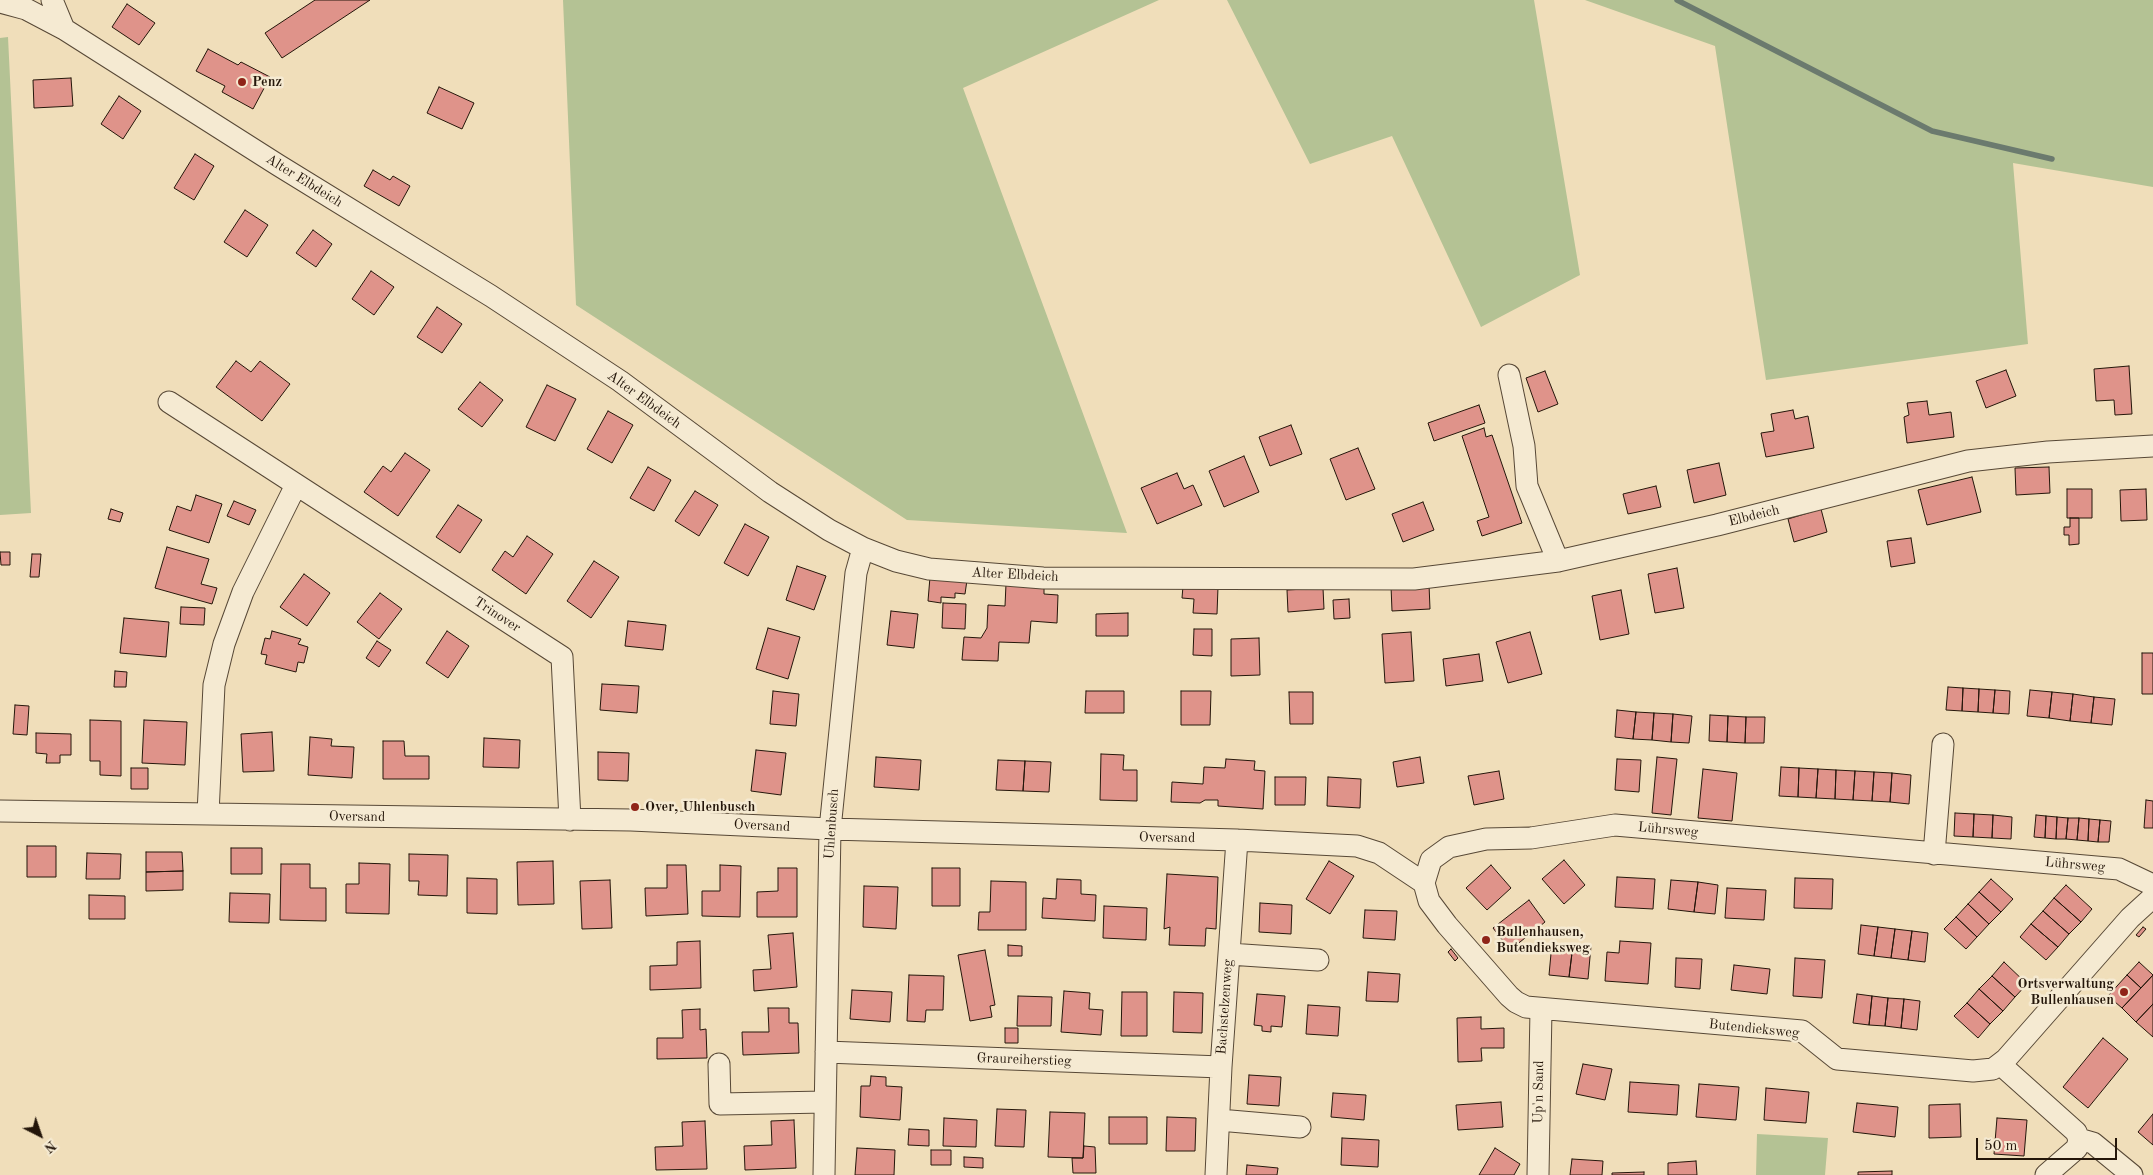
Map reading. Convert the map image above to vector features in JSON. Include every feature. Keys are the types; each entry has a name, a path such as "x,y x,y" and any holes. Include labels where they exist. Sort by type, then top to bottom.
{"street":[{"path":"52,0 64,29"},
{"name":"Alter Elbdeich","path":"0,2 26,9 64,29 278,165 491,296 620,381 770,492 828,530 863,548 896,561 930,569 995,575 1043,578 1353,579"},
{"path":"1509,375 1524,446 1527,486 1558,561"},
{"name":"Trinover","path":"169,402 562,657 570,820"},
{"name":"Elbdeich","path":"1353,579 1414,579 1558,561 1717,525 1968,461 2048,452 2153,446"},
{"path":"208,814 214,685 224,644 243,592 296,485"},
{"name":"Uhlenbusch","path":"824,1175 830,830 856,572 863,548"},
{"path":"1934,854 1943,744"},
{"name":"Oversand","path":"0,811 631,820 830,830 1237,840 1357,846 1379,853 1424,883"},
{"name":"Lührsweg","path":"1424,883 1431,860 1449,847 1486,839 1531,838 1615,825 2119,869 2153,885"},
{"name":"Bachstelzenweg","path":"1216,1175 1221,1067 1237,840"},
{"name":"Butendieksweg","path":"1424,883 1429,901 1447,925 1509,996 1526,1007 1802,1031 1837,1059 1973,1071 1992,1069 2020,1045 2130,918 2153,897"},
{"path":"1229,954 1318,960"},
{"name":"Up'n Sand","path":"1538,1175 1541,1009"},
{"name":"Graureiherstieg","path":"826,1052 1221,1067"},
{"path":"719,1064 720,1104 825,1102"},
{"path":"2000,1064 2076,1132 2078,1139 2077,1148 2046,1175"},
{"path":"1219,1120 1300,1127"},
{"path":"2078,1139 2094,1143 2132,1175"}],"green space":[{"path":"563,0 1159,0 963,88 1127,533 907,520 576,305"},
{"path":"1227,0 1534,0 1580,275 1481,327 1392,136 1310,164"},
{"path":"1585,0 2153,0 2153,187 2013,163 2028,344 1766,380 1715,46"},
{"path":"8,37 31,513 0,515 0,38"},
{"path":"1757,1134 1828,1138 1825,1175 1756,1175"}],"building":[{"path":"315,0 370,0 282,58 265,33"},
{"path":"127,4 155,23 139,45 112,27"},
{"name":"Penz","path":"208,49 238,65 241,62 270,77 253,109 222,92 225,86 196,71"},
{"path":"71,78 73,106 34,108 33,80"},
{"path":"439,87 474,103 462,129 427,113"},
{"path":"119,96 141,111 123,139 101,124"},
{"path":"195,154 214,166 194,200 174,188"},
{"path":"373,170 390,180 393,176 410,186 399,206 364,186"},
{"path":"245,210 268,225 247,257 224,242"},
{"path":"313,230 332,244 316,267 296,253"},
{"path":"371,271 394,287 374,315 352,299"},
{"path":"437,307 462,324 442,353 417,337"},
{"path":"236,361 251,372 260,361 290,384 262,421 216,387"},
{"path":"2129,366 2132,414 2115,415 2114,400 2096,401 2094,369"},
{"path":"2006,370 2016,396 1986,408 1976,381"},
{"path":"1545,371 1558,404 1538,412 1526,378"},
{"path":"480,382 503,400 482,427 458,409"},
{"path":"547,385 576,399 555,441 526,427"},
{"path":"1927,401 1929,415 1951,412 1954,437 1907,443 1904,417 1909,415 1907,403"},
{"path":"1479,405 1485,423 1434,441 1428,423"},
{"path":"1793,410 1795,419 1808,416 1814,448 1766,457 1761,433 1774,431 1771,414"},
{"path":"608,411 633,425 612,463 587,449"},
{"path":"1291,425 1302,454 1270,466 1259,437"},
{"path":"1484,428 1486,437 1492,435 1522,523 1482,536 1477,521 1489,517 1462,436"},
{"path":"1358,448 1375,489 1346,500 1330,459"},
{"path":"405,453 430,470 398,516 364,492 383,466 391,472"},
{"path":"1244,456 1259,492 1224,507 1209,471"},
{"path":"1719,463 1726,495 1694,503 1687,470"},
{"path":"648,467 671,480 654,511 630,498"},
{"path":"2049,467 2050,493 2016,495 2015,468"},
{"path":"1177,473 1184,489 1193,485 1202,505 1157,524 1141,488"},
{"path":"1972,477 1981,512 1927,525 1918,490"},
{"path":"1656,486 1661,507 1628,514 1623,494"},
{"path":"2067,489 2092,489 2092,518 2067,518"},
{"path":"2146,489 2147,520 2121,521 2120,490"},
{"path":"695,491 718,505 699,536 675,521"},
{"path":"196,495 222,504 209,543 169,530 177,506 191,511"},
{"path":"234,501 256,510 249,525 227,516"},
{"path":"1423,502 1434,530 1403,542 1392,514"},
{"path":"458,505 482,520 460,553 436,537"},
{"path":"111,509 123,513 120,522 108,519"},
{"path":"1821,509 1827,532 1794,542 1788,519"},
{"path":"2070,518 2079,518 2079,544 2069,545 2069,535 2064,535 2064,527 2070,527"},
{"path":"745,524 769,537 748,576 724,563"},
{"path":"527,536 553,554 526,594 492,570 505,551 513,557"},
{"path":"1911,538 1915,563 1891,567 1887,541"},
{"path":"167,547 209,559 201,584 217,588 212,604 155,588"},
{"path":"0,552 10,552 10,565 1,565"},
{"path":"32,554 41,554 39,577 30,577"},
{"path":"594,561 619,577 591,618 567,601"},
{"path":"797,566 826,576 814,610 786,600"},
{"path":"1677,568 1684,608 1655,613 1648,574"},
{"path":"304,574 330,593 307,626 280,607"},
{"path":"930,577 967,580 965,594 955,593 955,598 941,597 941,603 928,601"},
{"path":"1006,584 1044,586 1044,594 1058,595 1057,623 1031,621 1029,643 999,642 998,661 962,660 964,637 981,638 987,628 988,605 1005,606"},
{"path":"1429,584 1430,609 1392,611 1391,586"},
{"path":"1183,586 1218,587 1217,614 1193,613 1194,599 1182,598"},
{"path":"1323,588 1324,609 1288,612 1287,590"},
{"path":"1621,590 1629,634 1600,640 1592,596"},
{"path":"380,593 402,609 379,639 357,622"},
{"path":"1349,599 1350,618 1334,619 1333,600"},
{"path":"943,603 966,604 965,629 942,628"},
{"path":"181,607 205,608 204,625 180,624"},
{"path":"891,611 918,614 914,648 887,645"},
{"path":"1128,613 1128,636 1096,636 1096,614"},
{"path":"124,618 169,622 166,657 120,653"},
{"path":"628,621 666,625 663,650 625,646"},
{"path":"768,628 800,637 788,679 756,669"},
{"path":"1194,629 1212,629 1212,656 1193,655"},
{"path":"272,631 301,639 298,644 308,647 304,663 298,662 296,672 265,664 267,655 261,654 265,638 270,639"},
{"path":"447,631 469,646 448,678 426,663"},
{"path":"1411,632 1414,681 1385,683 1382,634"},
{"path":"1530,632 1542,674 1508,683 1496,642"},
{"path":"1259,638 1260,675 1231,676 1231,639"},
{"path":"377,641 391,650 379,667 366,658"},
{"path":"2142,653 2153,653 2153,694 2142,694"},
{"path":"1479,654 1483,681 1446,686 1443,659"},
{"path":"115,671 127,672 126,687 114,687"},
{"path":"602,684 639,686 637,713 600,710"},
{"path":"1948,687 1963,688 1962,711 1946,710"},
{"path":"1963,688 1979,689 1978,712 1962,711"},
{"path":"1979,689 1995,690 1993,713 1978,712"},
{"path":"1995,690 2010,691 2009,714 1993,713"},
{"path":"2030,690 2052,692 2049,718 2027,716"},
{"path":"773,691 799,694 796,726 770,724"},
{"path":"1086,691 1124,691 1124,713 1085,713"},
{"path":"1181,691 1211,691 1210,725 1181,725"},
{"path":"1289,692 1313,692 1313,724 1290,724"},
{"path":"2052,692 2073,694 2070,721 2049,718"},
{"path":"2073,694 2094,697 2091,723 2070,721"},
{"path":"2094,697 2115,699 2112,725 2091,723"},
{"path":"15,705 29,706 27,735 13,734"},
{"path":"1617,710 1636,712 1633,739 1615,737"},
{"path":"1636,712 1654,713 1652,740 1633,739"},
{"path":"1654,713 1673,714 1671,742 1652,740"},
{"path":"1673,714 1692,716 1689,743 1671,742"},
{"path":"1710,715 1728,716 1727,742 1709,741"},
{"path":"1728,716 1746,717 1745,743 1727,742"},
{"path":"1746,717 1765,717 1764,743 1745,743"},
{"path":"90,720 121,721 121,776 100,775 100,761 90,761"},
{"path":"144,720 187,722 185,765 142,763"},
{"path":"272,732 274,771 243,772 241,734"},
{"path":"36,733 71,734 71,755 60,755 60,763 46,763 47,754 36,753"},
{"path":"310,737 332,739 331,746 354,747 352,778 308,775"},
{"path":"484,738 520,740 519,768 483,767"},
{"path":"383,741 404,741 405,756 429,756 429,779 383,779"},
{"path":"756,750 786,753 781,795 751,791"},
{"path":"598,752 629,753 628,781 598,780"},
{"path":"1101,754 1124,755 1123,770 1137,770 1137,801 1100,800"},
{"path":"876,757 921,760 919,790 874,787"},
{"path":"1420,757 1424,783 1397,787 1393,762"},
{"path":"1657,757 1677,759 1671,815 1652,813"},
{"path":"1226,759 1255,761 1254,770 1265,771 1263,809 1218,806 1218,800 1205,800 1200,803 1171,802 1172,782 1203,784 1204,767 1225,768"},
{"path":"1617,759 1641,760 1639,792 1615,790"},
{"path":"998,760 1025,761 1023,791 996,790"},
{"path":"1025,761 1051,762 1049,792 1023,791"},
{"path":"1781,767 1799,768 1798,797 1779,796"},
{"path":"131,768 148,768 148,789 131,789"},
{"path":"1799,768 1818,769 1816,798 1798,797"},
{"path":"1703,769 1737,773 1732,821 1698,818"},
{"path":"1818,769 1836,770 1835,799 1816,798"},
{"path":"1836,770 1855,771 1853,800 1835,799"},
{"path":"1499,771 1504,799 1474,805 1468,776"},
{"path":"1855,771 1874,772 1872,801 1853,800"},
{"path":"1874,772 1892,773 1890,802 1872,801"},
{"path":"1892,773 1911,775 1909,804 1890,802"},
{"path":"1275,777 1306,777 1305,805 1275,805"},
{"path":"1328,777 1361,779 1360,808 1327,806"},
{"path":"2146,800 2153,801 2153,828 2144,828"},
{"path":"1955,813 1974,814 1973,837 1954,836"},
{"path":"1974,814 1993,815 1992,838 1973,837"},
{"path":"1993,815 2012,817 2011,839 1992,838"},
{"path":"2036,815 2046,816 2045,838 2034,837"},
{"path":"2046,816 2057,817 2056,839 2045,838"},
{"path":"2057,817 2068,818 2066,839 2056,839"},
{"path":"2068,818 2079,818 2077,840 2066,839"},
{"path":"2079,818 2089,819 2088,841 2077,840"},
{"path":"2089,819 2100,820 2098,842 2088,841"},
{"path":"2100,820 2111,821 2109,842 2098,842"},
{"path":"27,846 56,846 56,877 27,877"},
{"path":"231,848 262,848 262,874 231,874"},
{"path":"146,852 182,852 183,871 146,872"},
{"path":"87,853 121,854 120,879 86,879"},
{"path":"409,854 448,855 447,896 418,895 419,881 409,881"},
{"path":"1564,860 1585,885 1564,904 1542,879"},
{"path":"553,861 554,904 518,905 517,862"},
{"path":"1329,861 1354,876 1330,914 1306,899"},
{"path":"359,863 390,864 389,914 346,913 346,884 359,884"},
{"path":"281,864 310,864 310,888 326,888 326,921 280,920"},
{"path":"667,865 686,865 688,914 646,916 645,888 667,888"},
{"path":"720,865 741,866 740,917 702,916 702,891 720,891"},
{"path":"1491,865 1511,888 1487,910 1466,888"},
{"path":"778,868 797,868 797,917 757,917 757,892 778,891"},
{"path":"932,868 960,868 960,906 932,906"},
{"path":"183,871 183,890 146,891 146,872"},
{"path":"1167,874 1218,877 1216,929 1206,928 1205,946 1169,945 1170,927 1164,929"},
{"path":"1617,877 1655,879 1653,909 1615,907"},
{"path":"467,878 497,879 497,914 467,913"},
{"path":"1795,878 1833,879 1832,909 1794,908"},
{"path":"1057,879 1081,880 1081,894 1096,895 1095,921 1042,918 1043,898 1056,899"},
{"path":"1991,879 2013,899 2001,912 1979,892"},
{"path":"610,880 612,928 582,929 580,881"},
{"path":"1671,880 1698,882 1694,912 1668,909"},
{"path":"991,881 1026,882 1026,930 978,930 979,912 990,912"},
{"path":"1698,882 1718,885 1715,914 1694,912"},
{"path":"2066,885 2092,909 2081,922 2054,898"},
{"path":"864,886 898,887 896,929 863,927"},
{"path":"1727,888 1766,890 1764,920 1725,918"},
{"path":"1979,892 2001,912 1989,924 1968,904"},
{"path":"230,893 270,894 269,923 229,922"},
{"path":"89,895 125,896 125,919 89,919"},
{"path":"2054,898 2081,922 2069,934 2043,911"},
{"path":"1529,900 1545,922 1510,950 1493,928"},
{"path":"1260,903 1292,905 1291,934 1259,932"},
{"path":"1968,904 1989,924 1977,937 1956,917"},
{"path":"1104,906 1147,908 1146,940 1103,938"},
{"path":"1365,910 1397,911 1395,940 1363,938"},
{"path":"2043,911 2069,934 2058,947 2031,924"},
{"path":"1956,917 1977,937 1966,949 1944,929"},
{"path":"2031,924 2058,947 2046,960 2020,937"},
{"path":"1861,925 1878,927 1874,956 1858,954"},
{"path":"1878,927 1895,929 1891,958 1874,956"},
{"path":"2143,927 2146,929 2139,937 2136,935"},
{"path":"1895,929 1912,931 1908,960 1891,958"},
{"path":"1912,931 1928,933 1925,962 1908,960"},
{"path":"793,933 797,987 754,991 753,970 771,969 768,935"},
{"path":"700,941 701,988 650,990 650,966 677,965 677,942"},
{"path":"1620,941 1651,943 1648,984 1605,981 1607,952 1619,953"},
{"path":"1552,943 1573,945 1569,977 1549,975"},
{"path":"1008,945 1022,946 1022,956 1008,956"},
{"path":"1573,945 1591,946 1588,979 1569,977"},
{"path":"1451,949 1458,958 1455,961 1448,952"},
{"path":"985,950 995,1005 990,1006 992,1017 970,1021 958,955"},
{"path":"1676,958 1702,959 1700,989 1675,987"},
{"path":"1795,958 1825,960 1822,998 1793,996"},
{"path":"2004,962 2027,984 2015,997 1992,976"},
{"path":"2139,962 2153,975 2141,988 2127,975"},
{"path":"1734,965 1770,969 1767,994 1731,990"},
{"path":"1368,972 1400,974 1398,1002 1366,1001"},
{"path":"909,975 944,976 943,1010 926,1010 925,1022 907,1021"},
{"name":"Ortsverwaltung Bullenhausen","path":"2127,975 2141,988 2122,1008 2108,996"},
{"path":"2153,975 2153,1004 2136,1022 2122,1008"},
{"path":"1992,976 2015,997 2003,1011 1979,989"},
{"path":"1979,989 2003,1011 1990,1024 1967,1003"},
{"path":"852,990 892,992 890,1022 850,1019"},
{"path":"1064,991 1090,993 1089,1009 1103,1010 1101,1035 1061,1032"},
{"path":"1122,992 1147,992 1147,1036 1121,1036"},
{"path":"1174,992 1203,993 1202,1033 1173,1032"},
{"path":"1257,994 1285,996 1282,1027 1271,1026 1271,1032 1262,1031 1262,1026 1254,1025"},
{"path":"1857,994 1872,996 1869,1025 1853,1023"},
{"path":"1018,996 1052,997 1051,1026 1017,1026"},
{"path":"1872,996 1888,998 1885,1026 1869,1025"},
{"path":"1888,998 1904,999 1901,1028 1885,1026"},
{"path":"1904,999 1920,1001 1917,1030 1901,1028"},
{"path":"1967,1003 1990,1024 1978,1038 1954,1016"},
{"path":"2153,1004 2153,1037 2136,1022"},
{"path":"1308,1005 1340,1007 1338,1036 1306,1034"},
{"path":"768,1008 789,1008 789,1023 798,1023 799,1053 743,1055 742,1032 769,1032"},
{"path":"700,1009 700,1030 706,1029 707,1058 657,1059 657,1038 683,1038 682,1010"},
{"path":"1481,1017 1481,1029 1504,1028 1504,1048 1481,1048 1482,1061 1458,1062 1457,1018"},
{"path":"1005,1028 1018,1028 1018,1043 1005,1043"},
{"path":"2103,1038 2128,1059 2088,1108 2063,1087"},
{"path":"1583,1064 1612,1069 1605,1100 1576,1094"},
{"path":"1249,1075 1281,1077 1279,1106 1247,1104"},
{"path":"871,1076 886,1077 886,1086 902,1087 900,1120 860,1117 861,1086 870,1086"},
{"path":"1630,1082 1679,1085 1677,1115 1628,1112"},
{"path":"1699,1084 1739,1087 1736,1120 1696,1117"},
{"path":"1766,1088 1809,1092 1806,1123 1764,1120"},
{"path":"1333,1093 1366,1095 1364,1120 1331,1117"},
{"path":"1501,1102 1503,1127 1458,1130 1456,1105"},
{"path":"1857,1103 1898,1107 1895,1137 1853,1132"},
{"path":"1960,1104 1961,1137 1929,1138 1929,1105"},
{"path":"997,1109 1026,1110 1024,1147 995,1146"},
{"path":"1050,1112 1085,1113 1083,1158 1048,1157"},
{"path":"2153,1114 2153,1145 2138,1132"},
{"path":"1109,1117 1147,1117 1147,1144 1109,1144"},
{"path":"1167,1117 1196,1118 1195,1151 1166,1151"},
{"path":"944,1118 977,1120 976,1147 943,1146"},
{"path":"1997,1118 2027,1120 2024,1156 1994,1154"},
{"path":"794,1120 796,1168 745,1170 744,1146 772,1145 771,1121"},
{"path":"705,1121 707,1169 656,1170 655,1147 683,1146 682,1122"},
{"path":"909,1129 929,1130 929,1146 908,1145"},
{"path":"1342,1138 1379,1140 1378,1167 1341,1165"},
{"path":"1084,1146 1095,1147 1096,1173 1073,1173 1072,1158 1083,1158"},
{"path":"857,1148 895,1150 894,1175 855,1175"},
{"path":"1495,1148 1520,1164 1514,1175 1479,1175"},
{"path":"931,1150 951,1150 951,1165 931,1165"},
{"path":"964,1157 983,1158 983,1168 964,1167"},
{"path":"1572,1159 1603,1161 1602,1175 1570,1175"},
{"path":"1696,1161 1697,1175 1668,1175 1668,1163"},
{"path":"1247,1165 1278,1168 1277,1175 1246,1175"},
{"path":"1892,1171 1892,1175 1858,1175 1858,1172"},
{"path":"1644,1172 1644,1175 1612,1175 1612,1173"}],"waterway":[{"path":"1677,0 1932,131 2052,159"}],"place":[{"name":"Penz","path":"242,82"},
{"name":"Over, Uhlenbusch","path":"635,807"},
{"name":"Bullenhausen, Butendieksweg","path":"1486,940"},
{"name":"Ortsverwaltung Bullenhausen","path":"2124,992"}]}
